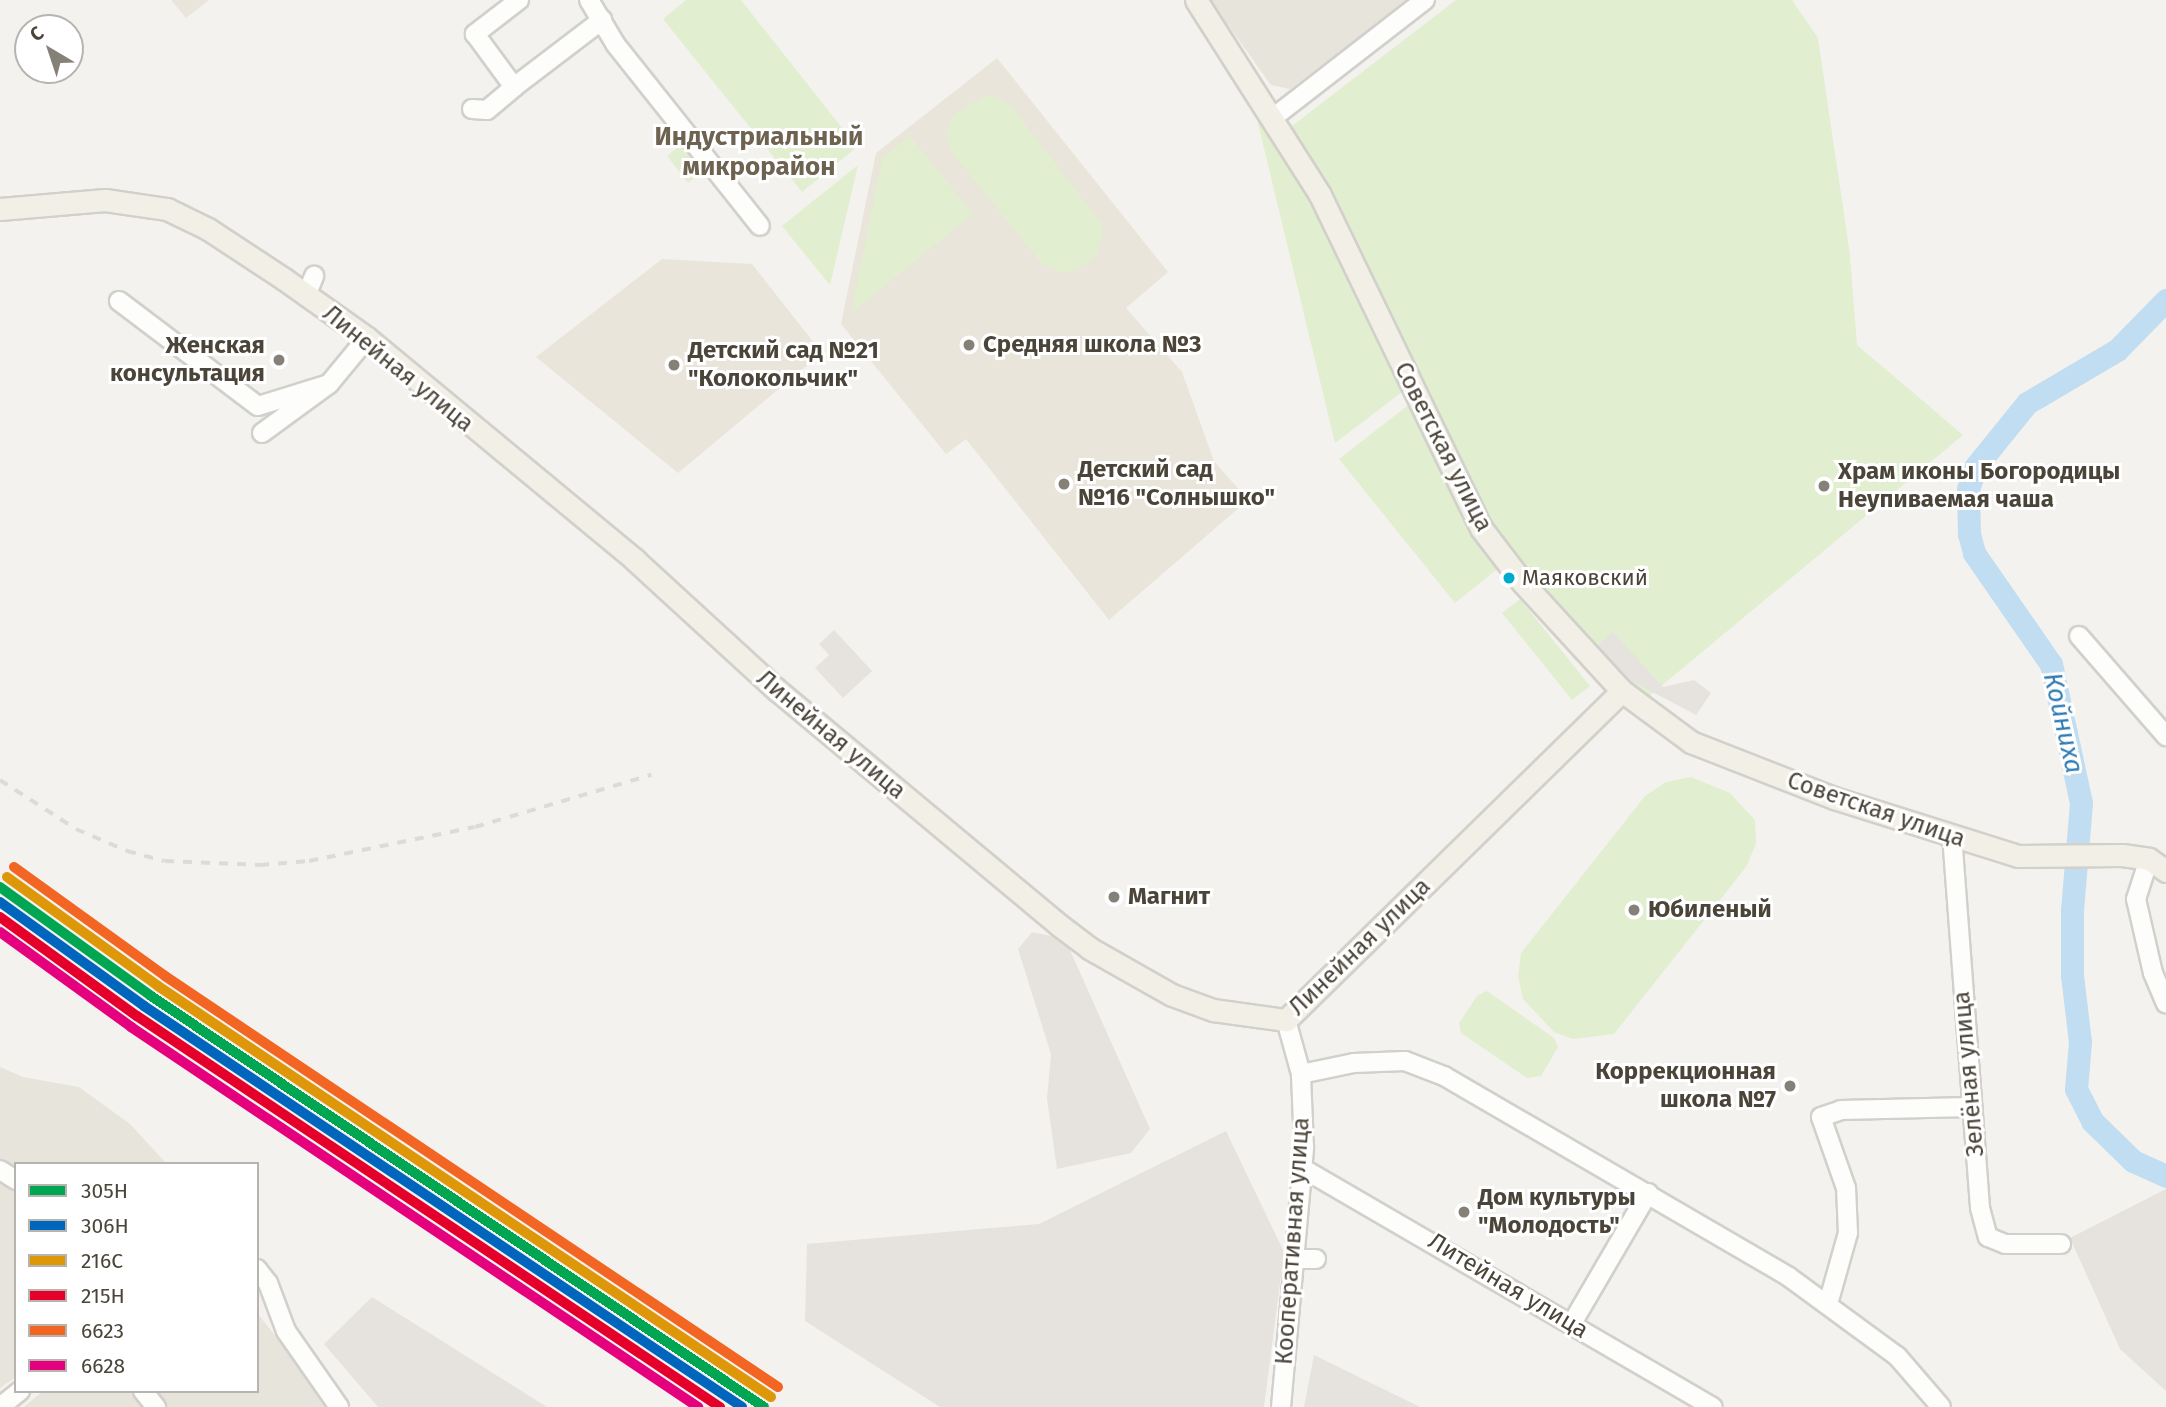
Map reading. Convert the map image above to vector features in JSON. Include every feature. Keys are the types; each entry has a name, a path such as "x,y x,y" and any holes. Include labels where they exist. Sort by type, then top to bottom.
{"main road":[{"name":"Советская улица","path":"1196,0 1274,117 1320,195 1481,528 1523,583 1622,691 1698,745 1834,798 2018,856 2122,855 2157,865"},
{"name":"Линейная улица","path":"0,209 105,200 167,209 208,229 367,338 635,559 787,699 1089,948 1172,995 1213,1010 1286,1020 1622,691"}],"street":[{"path":"514,87 475,34 519,0"},
{"path":"590,0 616,45 760,226"},
{"path":"1274,117 1425,0"},
{"path":"472,109 487,110 602,20"},
{"path":"306,296 314,276"},
{"path":"119,301 258,407 329,384"},
{"path":"262,433 329,384 367,338"},
{"path":"2079,636 2166,736"},
{"name":"Зелёная улица","path":"1952,835 1970,1107 1980,1208 1988,1237 2005,1244 2061,1244"},
{"path":"2157,865 2136,899 2153,973 2166,1003"},
{"name":"Кооперативная улица","path":"1280,1407 1302,1168 1301,1074 1286,1020"},
{"path":"1301,1074 1354,1063 1405,1061 1444,1076 1648,1193 1828,1304 1897,1356 1941,1407"},
{"path":"1828,1304 1848,1233 1846,1188 1821,1117 1841,1110 1970,1107"},
{"name":"Литейная улица","path":"1302,1168 1409,1226 1712,1407"},
{"path":"1571,1325 1648,1193"},
{"path":"1295,1258 1316,1259"},
{"path":"259,1272 268,1283 286,1331 339,1407"},
{"path":"0,1407 18,1393"},
{"path":"145,1393 156,1407"}],"shaded area":[{"path":"171,0 209,0 186,18"},
{"path":"1210,0 1410,0 1290,89 1271,85"},
{"path":"997,58 1168,272 1126,308 1182,372 1214,461 1248,500 1109,620 966,439 946,454 841,324 876,153"},
{"path":"662,259 752,264 822,353 678,473 536,357"},
{"path":"834,630 872,671 843,698 815,668 829,655 819,644"},
{"path":"1613,632 1663,687 1694,680 1711,693 1696,715 1628,679 1597,646"},
{"path":"1032,932 1065,939 1150,1129 1131,1153 1057,1169 1047,1099 1051,1054 1018,949"},
{"path":"0,1067 23,1077 79,1087 130,1124 165,1162 14,1162 14,1378 0,1388"},
{"path":"1226,1131 1284,1252 1264,1407 940,1407 805,1321 807,1244 1039,1224"},
{"path":"2166,1189 2166,1391 2120,1349 2070,1238"},
{"path":"372,1297 547,1407 378,1407 324,1344"},
{"path":"259,1315 333,1407 24,1407 41,1393 259,1393"},
{"path":"1314,1355 1420,1407 1304,1407"}],"green space":[{"path":"686,0 741,0 857,147 802,192 663,19"},
{"path":"1456,0 1792,0 1818,38 1850,255 1857,345 1963,435 1647,698 1603,663 1486,529 1288,129"},
{"path":"984,96 998,97 1012,107 1104,227 1097,255 1078,269 1063,273 1042,264 951,151 947,135 952,116"},
{"path":"1255,111 1297,170 1406,389 1335,443"},
{"path":"910,136 973,214 851,313 882,158"},
{"path":"682,144 703,172 688,183 667,156"},
{"path":"858,165 830,285 782,226"},
{"path":"1411,403 1501,566 1455,603 1339,459"},
{"path":"1520,599 1590,686 1572,700 1502,613"},
{"name":"Юбиленый","path":"1691,777 1730,793 1755,820 1756,844 1746,867 1614,1034 1573,1039 1554,1032 1523,999 1518,976 1521,953 1645,796 1666,782"},
{"path":"1487,991 1554,1038 1558,1047 1541,1076 1527,1078 1461,1033 1459,1023 1477,996"}],"waterway":[{"name":"Койниха","path":"2166,300 2117,350 2027,403 1976,466 1968,489 1969,534 1974,553 2051,664 2081,803 2072,910 2072,975 2080,1042 2076,1089 2092,1121 2133,1161 2166,1176"}],"railway":[{"path":"0,780 76,829 127,851 165,861 260,865 309,861 475,827 651,775"}],"transit line":[{"name":"6623","path":"14,867 165,976 778,1387"},
{"name":"216С","path":"7,877 158,986 771,1397"},
{"name":"305Н","path":"0,887 151,996 764,1407"},
{"name":"306Н","path":"0,902 144,1006 742,1407"},
{"name":"215Н","path":"0,917 137,1016 720,1407"},
{"name":"6628","path":"0,932 131,1027 698,1407"}],"place":[{"name":"Средняя школа №3","path":"969,345"},
{"name":"Женская консультация","path":"279,360"},
{"name":"Детский сад №21 \"Колокольчик\"","path":"674,365"},
{"name":"Детский сад №16 \"Солнышко\"","path":"1064,484"},
{"name":"Храм иконы Богородицы Неупиваемая чаша","path":"1824,486"},
{"name":"Маяковский","path":"1509,578"},
{"name":"Магнит","path":"1114,897"},
{"name":"Юбиленый","path":"1634,910"},
{"name":"Коррекционная школа №7","path":"1790,1086"},
{"name":"Дом культуры \"Молодость\"","path":"1464,1212"}],"district":[{"name":"Индустриальный микрорайон","path":"759,152"}]}
